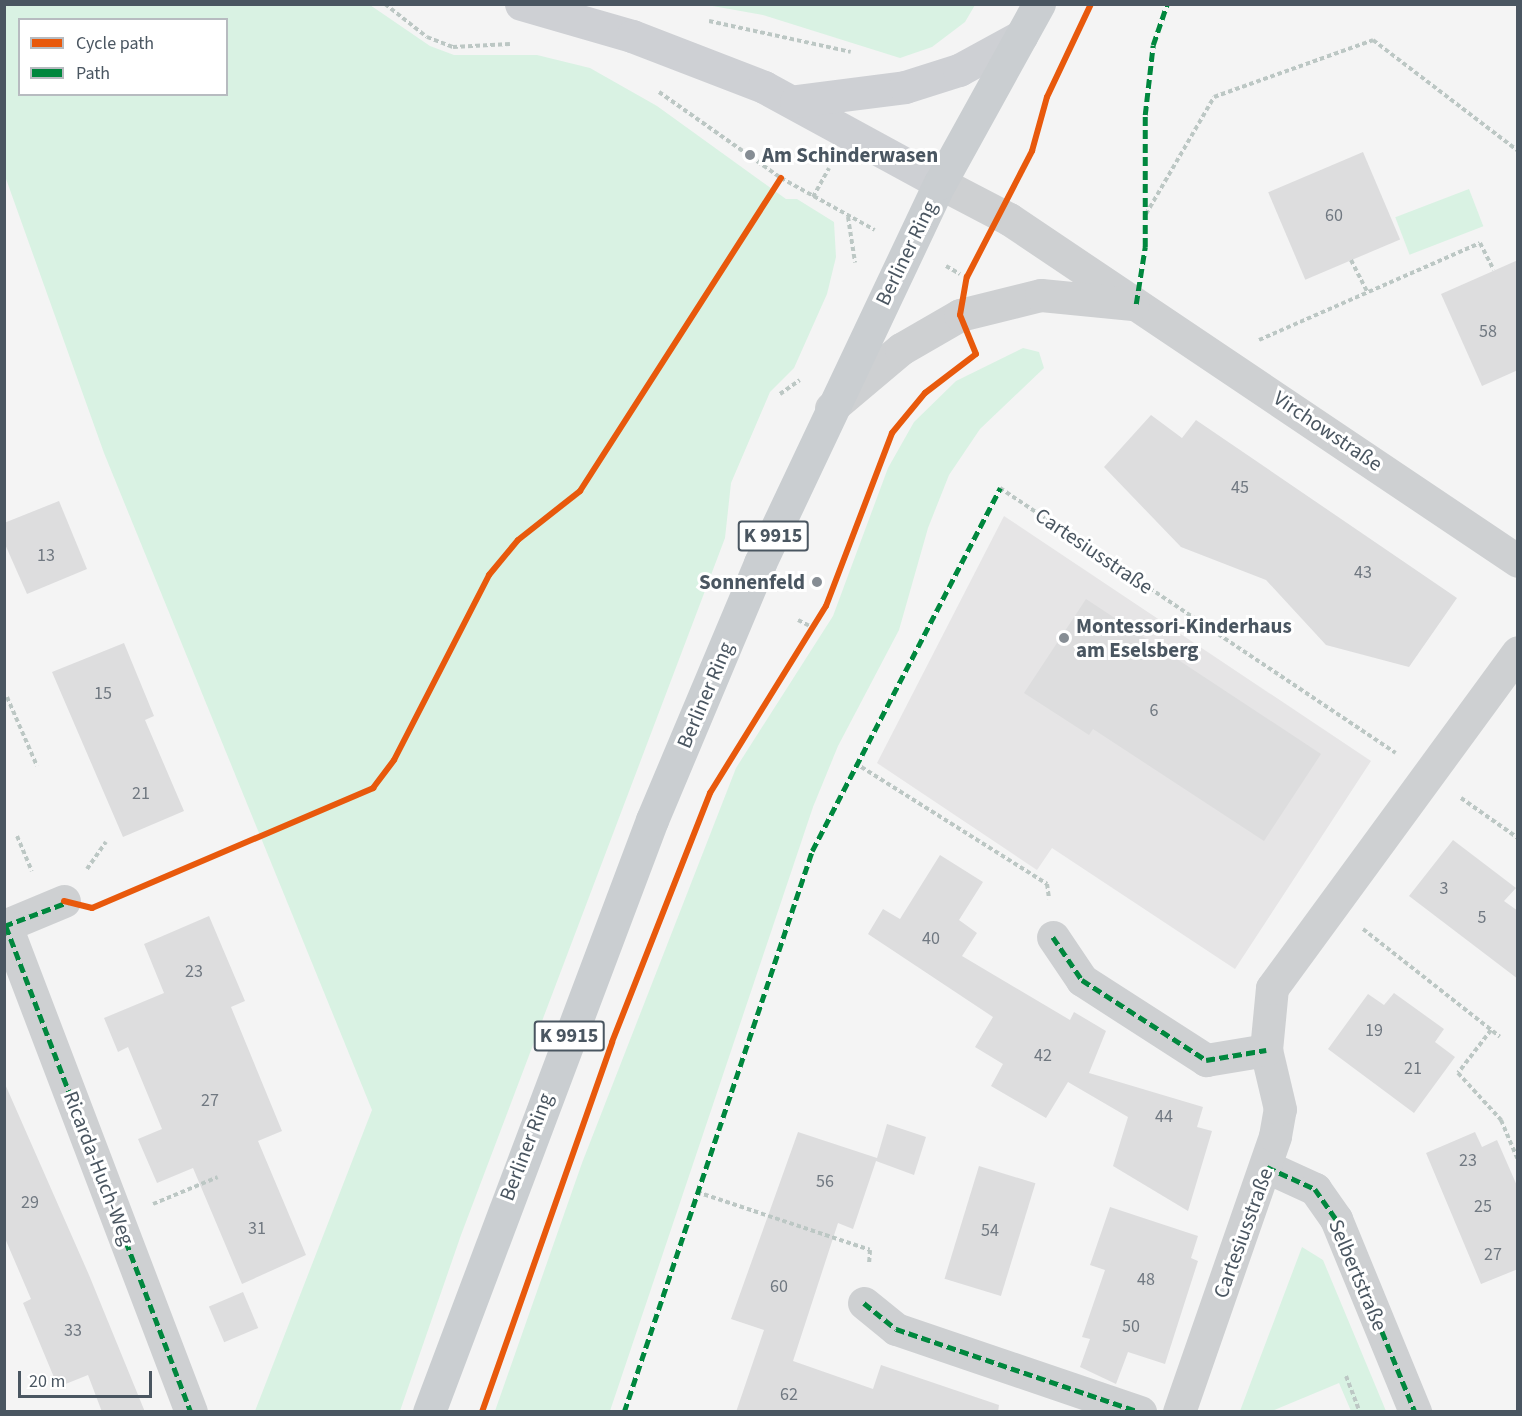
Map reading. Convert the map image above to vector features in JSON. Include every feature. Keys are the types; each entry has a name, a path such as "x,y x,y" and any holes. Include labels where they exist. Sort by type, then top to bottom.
{"main road":[{"name":"Berliner Ring","path":"429,1412 652,820 830,409 940,183 1039,4"}],"street":[{"path":"521,4 632,36 796,100 940,183"},
{"path":"796,100 905,87 958,70 1021,36"},
{"name":"Virchowstraße","path":"940,183 1009,219 1518,561"},
{"name":"Virchowstraße","path":"830,409 901,349 960,315 1041,295 1136,304"},
{"name":"Cartesiusstraße","path":"1179,1412 1267,1167 1280,1109 1266,1050 1272,988 1518,652"},
{"name":"Ricarda-Huch-Weg","path":"64,901 5,926 191,1412"},
{"path":"1053,937 1082,980 1206,1060 1266,1050"},
{"name":"Selbertstraße","path":"1267,1167 1315,1189 1336,1219 1415,1412"},
{"path":"864,1303 896,1329 1140,1412"}],"path":[{"path":"386,4 427,36 453,47 520,43"},
{"path":"1146,214 1214,97 1373,40 1518,151"},
{"path":"650,86 781,178 908,248 967,277"},
{"path":"848,216 857,258 852,268"},
{"path":"1238,371 1262,335 1480,243 1494,270"},
{"path":"1351,260 1367,291"},
{"path":"780,394 804,371"},
{"path":"798,620 814,628"},
{"path":"7,697 38,766"},
{"path":"855,763 1047,884 1053,937"},
{"path":"1332,905 1500,1037"},
{"path":"1491,1030 1458,1073 1501,1120 1518,1160"},
{"path":"119,1219 218,1177"},
{"path":"697,1192 870,1250 864,1303"},
{"path":"1346,1376 1360,1412"}],"shaded area":[{"name":"Montessori-Kinderhaus am Eselsberg","path":"1004,516 1371,761 1235,969 1052,848 1037,870 877,763"}],"green space":[{"path":"975,4 965,22 932,47 900,58 763,15 707,5"},
{"path":"4,5 370,5 430,46 454,55 537,55 590,68 657,106 786,199 797,199 834,222 836,257 827,294 794,368 770,392 731,483 725,538 461,1235 400,1411 255,1411 372,1110 104,453 5,176"},
{"path":"1469,189 1483,226 1410,255 1395,217"},
{"path":"1023,348 1039,352 1044,368 980,429 949,475 928,528 899,630 838,746 813,807 610,1411 495,1411 582,1163 736,768 833,616 888,468 914,422 956,381"},
{"path":"1302,1247 1323,1260 1386,1411 1351,1411 1339,1383 1272,1411 1240,1411"}],"building":[{"path":"1363,152 1400,239 1305,280 1268,192"},
{"path":"1518,260 1518,370 1482,386 1441,294"},
{"path":"1151,415 1182,438 1196,420 1457,598 1409,667 1326,645 1266,580 1181,547 1104,467"},
{"path":"59,501 87,569 27,594 4,542 4,523"},
{"path":"1086,599 1321,754 1264,841 1093,729 1089,735 1024,693"},
{"path":"124,643 154,716 145,720 184,811 123,837 52,672"},
{"path":"1453,840 1516,888 1504,901 1518,911 1518,979 1409,896"},
{"path":"940,855 983,882 959,920 977,933 962,956 1070,1020 1074,1012 1106,1031 1089,1073 1203,1107 1197,1127 1212,1131 1188,1211 1113,1166 1128,1117 1068,1082 1046,1118 991,1086 1003,1064 975,1047 993,1017 868,934 883,909 900,919"},
{"path":"209,916 245,1001 231,1007 282,1131 258,1141 306,1255 242,1284 193,1168 157,1183 138,1139 162,1129 128,1047 118,1052 104,1018 164,993 144,944"},
{"path":"1394,993 1444,1029 1435,1042 1455,1057 1414,1113 1328,1049 1368,994 1384,1005"},
{"path":"5,1084 89,1275 145,1412 102,1412 88,1375 58,1387 23,1303 31,1299 4,1236"},
{"path":"887,1124 926,1137 914,1175 876,1161 853,1229 838,1223 793,1361 873,1389 881,1365 999,1405 998,1412 736,1412 764,1330 731,1319 798,1132 877,1158"},
{"path":"1475,1132 1482,1147 1497,1140 1518,1188 1518,1269 1481,1284 1426,1153"},
{"path":"979,1166 1035,1183 1001,1296 945,1279"},
{"path":"1110,1207 1198,1236 1191,1258 1198,1261 1165,1364 1128,1352 1116,1384 1080,1367 1090,1339 1082,1337 1105,1270 1090,1265"},
{"path":"243,1292 258,1328 224,1342 209,1306"}],"marked path":[{"path":"1136,304 1145,247 1145,115 1153,45 1167,4"},
{"path":"624,1412 812,851 1000,488"},
{"path":"4,926 68,902"},
{"path":"6,926 191,1412"},
{"path":"1053,937 1082,980 1206,1060 1266,1050"},
{"path":"1267,1167 1315,1189 1336,1219 1415,1412"},
{"path":"864,1303 896,1329 1140,1412"}],"cycle path":[{"path":"482,1412 612,1042 710,793 826,606 892,433 925,393 976,354 960,315 967,277 1032,151 1047,97 1091,4"},
{"path":"64,901 92,908 373,788 394,760 489,575 518,540 580,491 781,178"}],"place":[{"name":"Am Schinderwasen","path":"750,155"},
{"name":"Sonnenfeld","path":"817,582"},
{"name":"Montessori-Kinderhaus am Eselsberg","path":"1064,638"}]}
